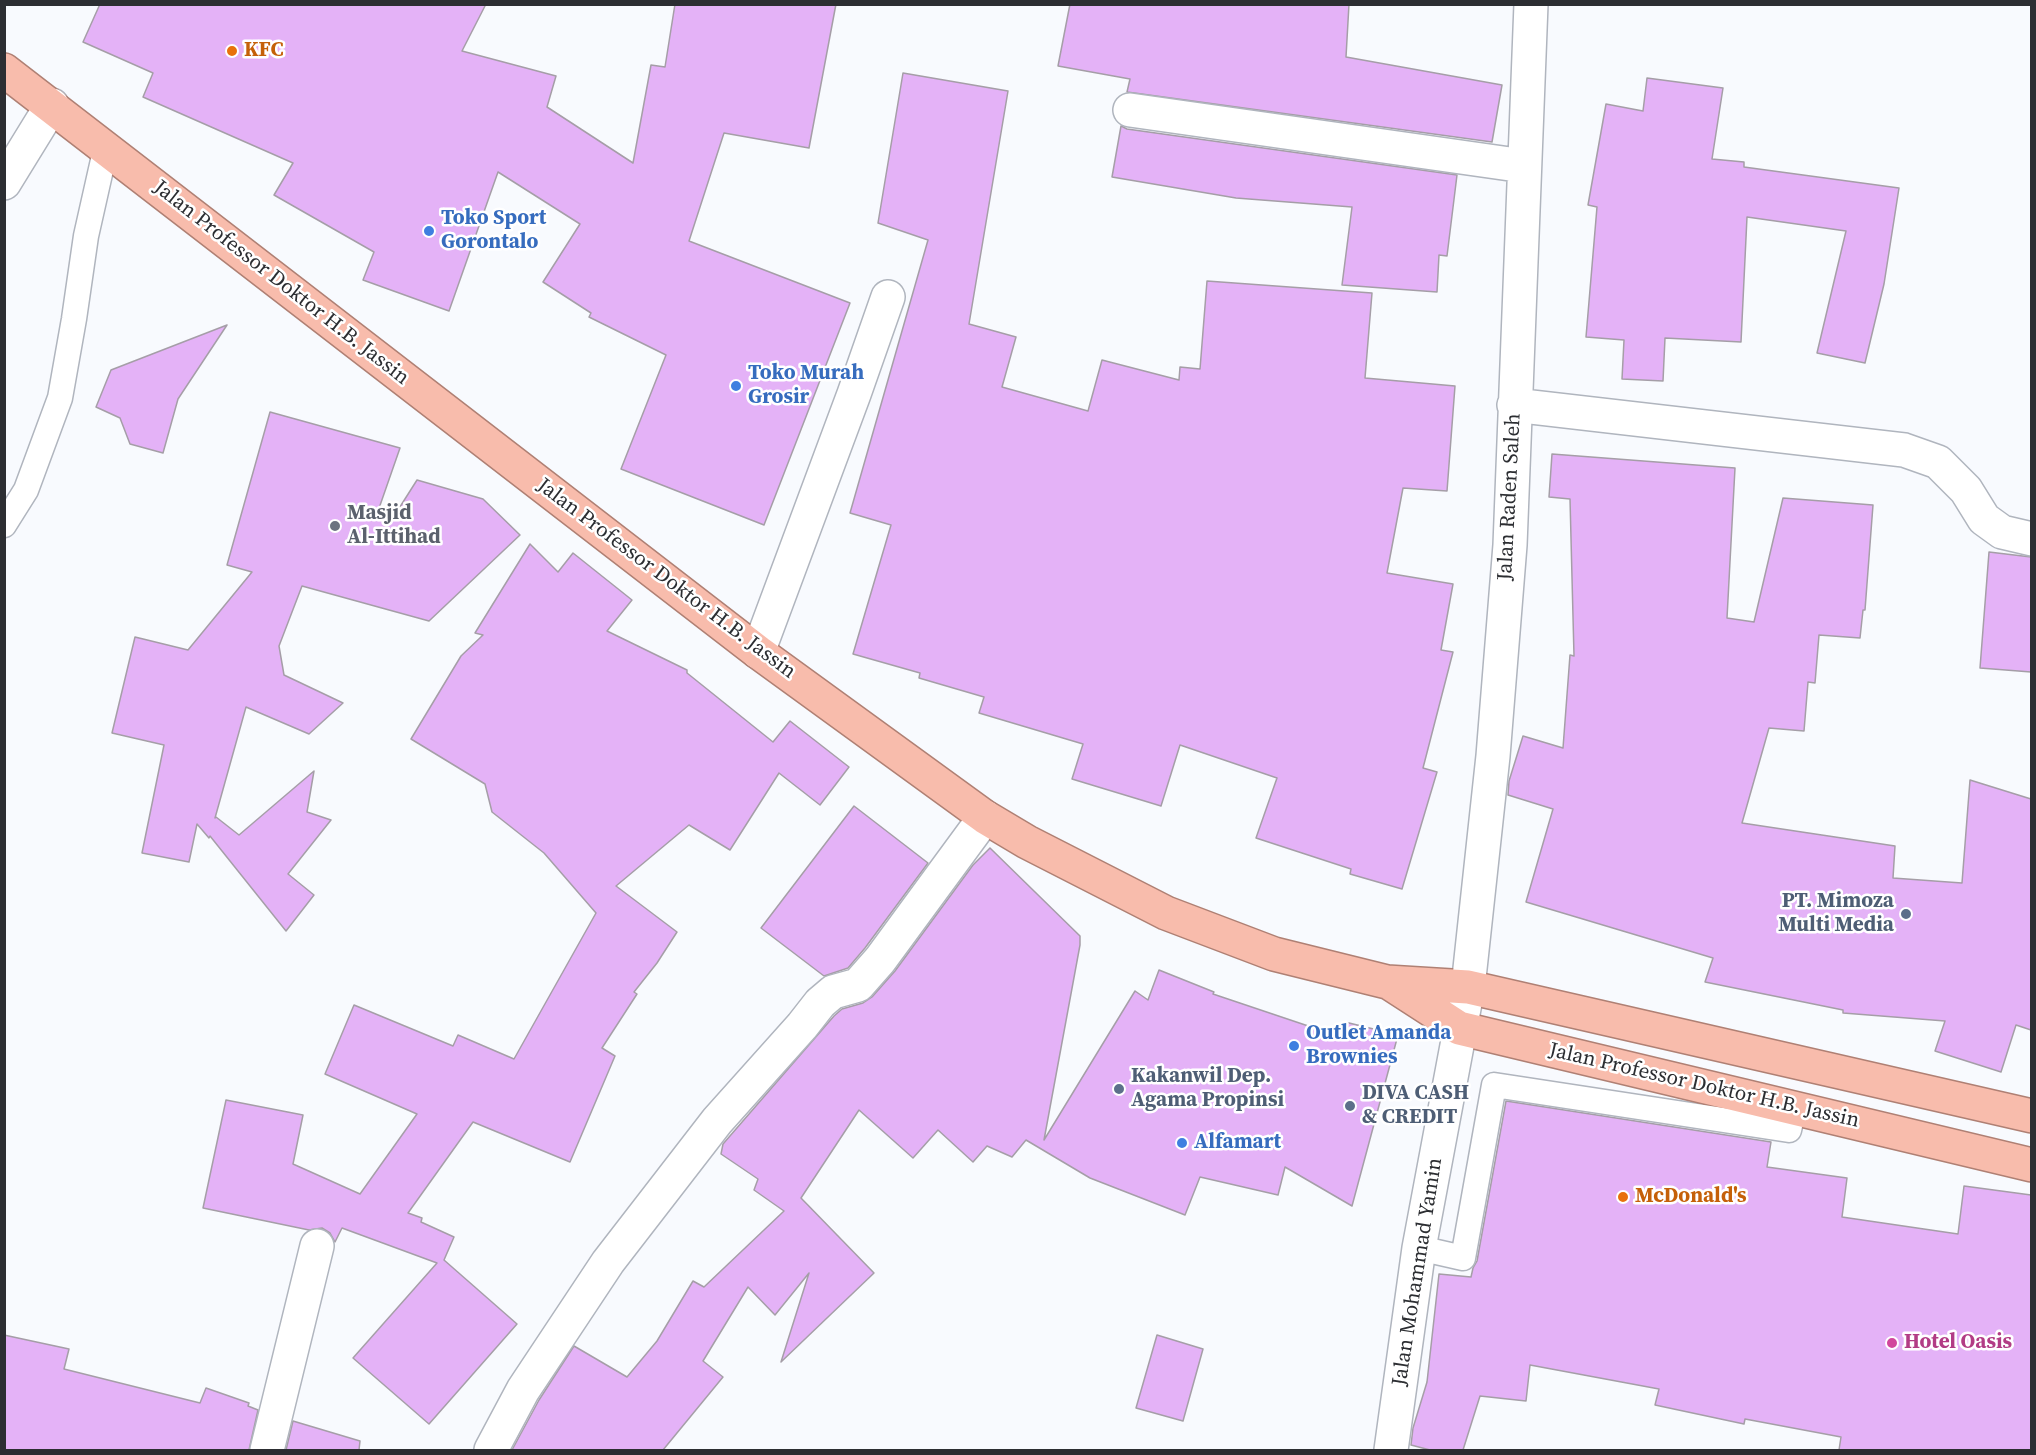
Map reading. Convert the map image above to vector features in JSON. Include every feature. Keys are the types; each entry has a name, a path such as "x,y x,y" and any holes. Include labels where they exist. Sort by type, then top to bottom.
{"highway":[{"name":"Jalan Professor Doktor H.B. Jassin","path":"4,70 758,652 985,817 1027,842 1166,913 1274,954 1387,982 1468,987 2031,1116"},
{"name":"Jalan Professor Doktor H.B. Jassin","path":"1387,982 1459,1028 2031,1165"}],"street":[{"name":"Jalan Raden Saleh","path":"1468,987 1493,756 1508,568 1532,4"},
{"path":"4,183 52,105"},
{"path":"1131,110 1524,166"},
{"path":"758,652 888,297"},
{"path":"1514,405 1904,450 1938,462 1966,490 1984,519 2002,532 2031,539"},
{"path":"491,1450 523,1390 609,1262 717,1121 820,1003 833,992 858,985 880,960 985,817"},
{"name":"Jalan Mohammad Yamin","path":"1391,1450 1419,1248 1468,987"},
{"path":"267,1450 317,1246"}],"lane":[{"path":"4,525 26,490 60,398 86,236 106,147"},
{"path":"1419,1248 1463,1258 1494,1085 1789,1130 1794,1108"}],"building":[{"path":"100,4 486,4 462,51 556,76 547,107 633,163 651,65 665,67 675,4 836,4 809,148 724,133 689,241 850,303 764,525 621,469 666,355 589,317 591,313 543,282 580,224 498,172 449,311 363,280 374,252 274,195 293,163 143,97 153,73 83,42"},
{"path":"1070,4 1349,4 1346,57 1502,85 1492,142 1127,92 1130,79 1058,66"},
{"path":"903,73 1008,91 969,324 1016,337 1002,387 1088,411 1102,360 1179,380 1180,367 1200,369 1207,281 1372,293 1365,378 1455,386 1447,491 1403,488 1387,573 1453,584 1441,650 1453,652 1423,768 1437,772 1402,889 1350,874 1351,869 1256,838 1277,778 1180,745 1161,806 1072,779 1083,744 979,713 984,697 919,678 920,673 853,654 891,525 850,513 928,240 878,223"},
{"path":"1647,78 1723,88 1712,159 1744,162 1744,167 1899,188 1884,284 1865,363 1817,353 1846,231 1747,217 1741,342 1665,338 1663,381 1622,379 1624,340 1586,337 1597,207 1588,205 1606,104 1643,111"},
{"path":"1121,126 1127,129 1457,175 1447,256 1439,255 1437,292 1342,285 1352,207 1236,198 1112,177"},
{"path":"227,325 178,399 163,453 130,444 120,418 96,407 111,370"},
{"path":"270,412 400,448 377,514 391,521 417,480 483,499 520,535 429,621 302,586 279,646 284,675 343,703 309,734 246,707 215,818 239,835 314,771 307,812 331,820 288,874 314,895 286,931 210,836 209,838 197,824 189,862 142,853 164,745 112,733 135,637 188,650 252,572 227,565"},
{"path":"1552,454 1735,468 1727,618 1754,622 1783,498 1873,505 1865,610 1863,610 1860,638 1819,635 1815,683 1808,682 1804,731 1769,728 1742,823 1895,846 1893,878 1962,883 1970,780 2031,799 2031,1030 2016,1025 2001,1072 1935,1051 1945,1021 1843,1013 1843,1010 1705,982 1713,958 1526,902 1553,809 1508,795 1509,781 1523,736 1563,748 1570,655 1574,656 1570,499 1549,497"},
{"path":"530,544 558,572 573,553 632,600 607,631 687,670 687,673 773,742 790,721 849,767 820,805 779,773 730,850 689,825 616,886 677,932 657,963 634,992 637,994 602,1048 615,1056 570,1162 473,1122 408,1213 422,1218 421,1222 454,1237 444,1260 517,1324 429,1424 353,1358 437,1263 342,1228 335,1242 330,1233 322,1228 309,1230 203,1208 226,1100 303,1115 293,1164 360,1194 417,1114 325,1074 354,1005 453,1046 458,1035 514,1059 596,913 544,853 492,812 485,784 411,739 461,656 483,635 475,633"},
{"path":"1989,552 2031,557 2031,672 1980,668"},
{"path":"854,806 928,863 848,968 824,976 761,928"},
{"path":"990,848 1080,936 1044,1140 1135,991 1148,1000 1159,970 1214,992 1213,994 1341,1037 1345,1022 1398,1035 1352,1206 1285,1167 1278,1195 1200,1177 1185,1215 1090,1178 1026,1140 1012,1157 987,1146 973,1162 938,1130 913,1158 859,1110 801,1198 874,1273 781,1362 809,1273 775,1315 748,1287 703,1361 723,1377 663,1450 512,1450 539,1400 574,1346 627,1377 657,1341 693,1281 704,1287 784,1211 754,1190 758,1179 721,1154 723,1144 834,1016 842,1009 863,1003 872,997 895,971 973,865"},
{"path":"1506,1101 1771,1142 1767,1167 1847,1178 1842,1217 1958,1234 1964,1186 2031,1195 2031,1450 1839,1450 1841,1437 1745,1419 1744,1424 1655,1405 1659,1389 1530,1365 1526,1401 1480,1396 1463,1450 1430,1450 1411,1445 1413,1428 1427,1382 1439,1274 1471,1277 1477,1261"},
{"path":"4,1335 69,1349 64,1369 200,1403 206,1388 249,1403 248,1406 258,1410 249,1450 4,1450"},
{"path":"1157,1335 1203,1349 1183,1421 1136,1408"},
{"path":"293,1421 360,1441 359,1450 286,1450"}],"place":[{"name":"KFC","path":"232,51"},
{"name":"Toko Sport Gorontalo","path":"429,231"},
{"name":"Toko Murah Grosir","path":"736,386"},
{"name":"Masjid Al-Ittihad","path":"335,526"},
{"name":"PT. Mimoza Multi Media","path":"1906,914"},
{"name":"Outlet Amanda Brownies","path":"1294,1046"},
{"name":"Kakanwil Dep. Agama Propinsi","path":"1119,1089"},
{"name":"DIVA CASH & CREDIT","path":"1350,1106"},
{"name":"Alfamart","path":"1182,1143"},
{"name":"McDonald's","path":"1623,1197"},
{"name":"Hotel Oasis","path":"1892,1343"}]}
